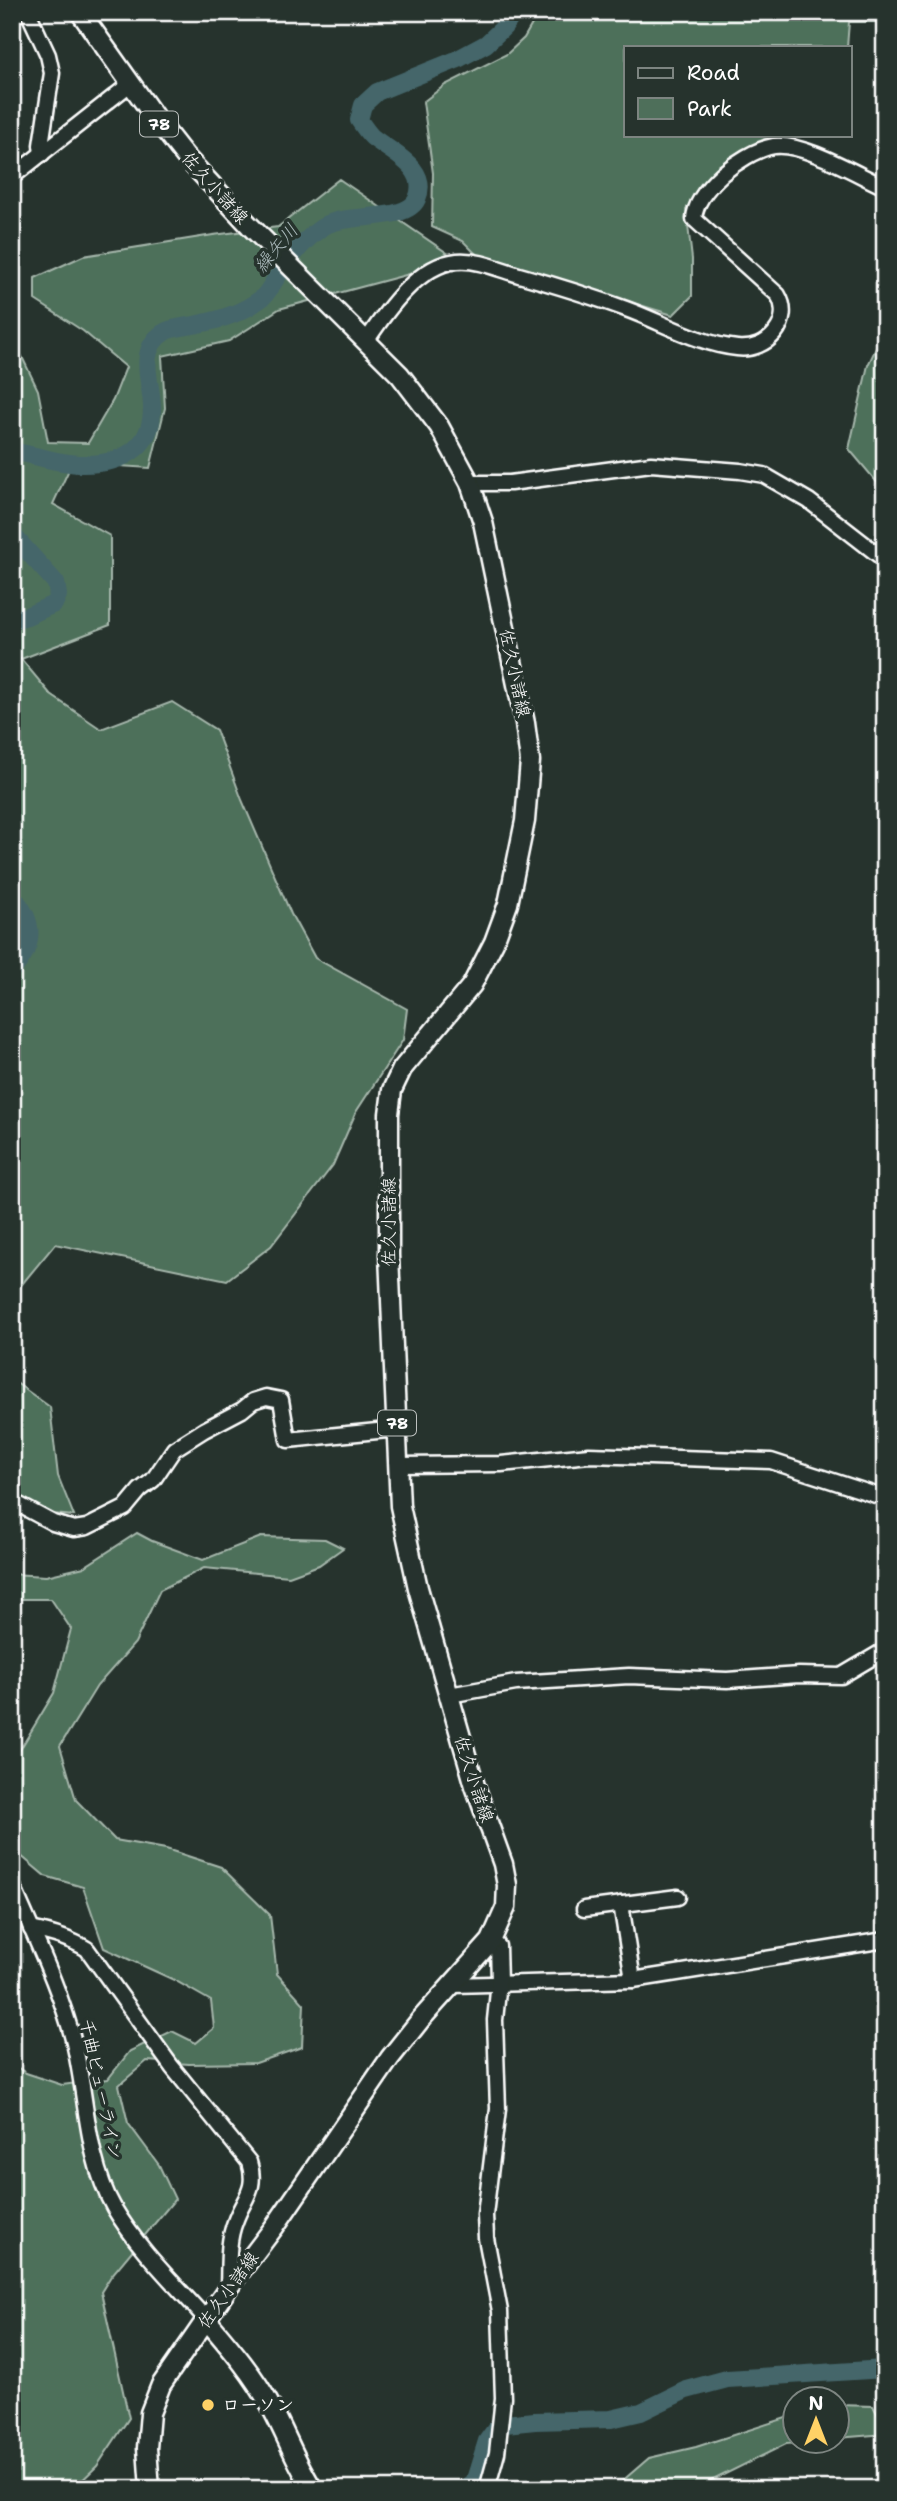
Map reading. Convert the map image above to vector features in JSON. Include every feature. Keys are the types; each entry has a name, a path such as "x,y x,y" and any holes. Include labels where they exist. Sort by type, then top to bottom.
{"main road":[{"name":"佐久小諸線","path":"80,12 130,84 186,156 250,226 367,340 431,414 470,483 486,538 525,723 530,761 529,792 508,904 494,942 472,985 402,1069 392,1090 390,1114 389,1255 400,1507 475,1786 503,1864 507,1885 506,1907 491,1941 390,2058 275,2226 161,2385 149,2413 147,2448 150,2489"},
{"path":"206,2319 228,2344 270,2405 300,2470 313,2489"}],"street":[{"path":"28,12 48,55 52,73 42,154"},
{"path":"12,177 130,84"},
{"path":"367,340 389,307 411,285 439,265 468,260 626,309 699,338 734,348 750,348 763,344 775,334 784,319 784,304 778,295 694,219 698,204 714,182 748,156 774,146 816,155 885,187"},
{"path":"470,483 510,483 650,464 764,475 809,501 885,560"},
{"path":"12,1501 53,1524 74,1529 87,1527 125,1508 140,1490 153,1480 174,1449 253,1401 266,1397 281,1400 288,1440 397,1429"},
{"path":"398,1465 501,1464 589,1455 771,1461 885,1499"},
{"path":"449,1695 516,1683 629,1676 727,1680 841,1675 885,1650"},
{"name":"千曲ビューライン","path":"12,1884 68,2020 92,2142 101,2179 113,2207 132,2235 206,2319"},
{"path":"584,1909 678,1897"},
{"path":"621,1905 633,1980"},
{"path":"31,1929 50,1933 87,1949 172,2067 249,2162 254,2176 251,2191 234,2222 230,2242 228,2288"},
{"path":"453,1985 633,1980 885,1940"},
{"path":"487,2489 497,2453 503,2398 500,2311 486,2238 485,2215 498,2109 495,2020 498,1946 491,1941"}],"green space":[{"path":"539,12 885,12 885,22 849,22 847,46 624,46 624,136 769,136 711,175 686,209 692,259 692,296 673,315 478,256 463,241 432,227 433,173 423,102 445,85 507,54 524,38"},
{"path":"339,179 450,255 417,272 279,309 229,341 162,356 165,408 150,468 72,463 53,504 110,536 110,625 21,659 51,695 101,729 172,702 216,730 242,800 291,914 315,958 407,1009 403,1040 356,1112 333,1165 271,1246 227,1280 55,1244 18,1289 12,1315 12,413 19,405 12,394 12,336 38,390 48,442 88,443 113,400 126,367 83,331 35,300 35,278 83,256 278,227"},
{"path":"885,329 885,492 849,449 868,365"},
{"path":"12,1380 50,1407 58,1476 74,1516 12,1510"},
{"path":"137,1533 203,1560 261,1537 325,1539 343,1548 319,1565 289,1576 204,1568 160,1590 135,1643 97,1686 60,1746 76,1800 115,1840 166,1849 221,1867 270,1915 277,1974 304,2004 302,2047 256,2063 189,2064 147,2061 119,2085 128,2123 159,2165 175,2199 111,2276 101,2292 129,2418 97,2466 73,2489 12,2489 12,2064 26,2073 62,2085 108,2079 130,2051 172,2031 196,2043 214,2028 211,2001 174,1980 104,1948 83,1887 45,1876 20,1855 12,1816 12,1763 54,1693 71,1629 51,1599 12,1599 12,1574 46,1576 84,1567"},
{"path":"852,2405 873,2406 885,2428 885,2434 852,2437"},
{"path":"782,2419 782,2446 695,2489 613,2489 649,2458 696,2447"}],"waterway":[{"name":"繰矢川","path":"12,451 62,462 94,464 120,458 140,445 151,422 152,407 147,368 150,349 155,340 170,329 223,318 255,303 266,294 300,247 328,224 391,214 411,206 417,199 420,188 418,178 407,162 365,129 359,120 363,105 377,92 456,60 486,44 515,12"},
{"name":"繰矢川","path":"12,534 56,583 58,595 54,604 12,620"},
{"name":"繰矢川","path":"12,896 25,915 29,933 25,951 12,970"},
{"path":"463,2489 474,2483 487,2441 495,2430 505,2424 611,2419 641,2412 686,2390 727,2379 885,2369"}],"place":[{"name":"ローソン","path":"208,2405"}]}
